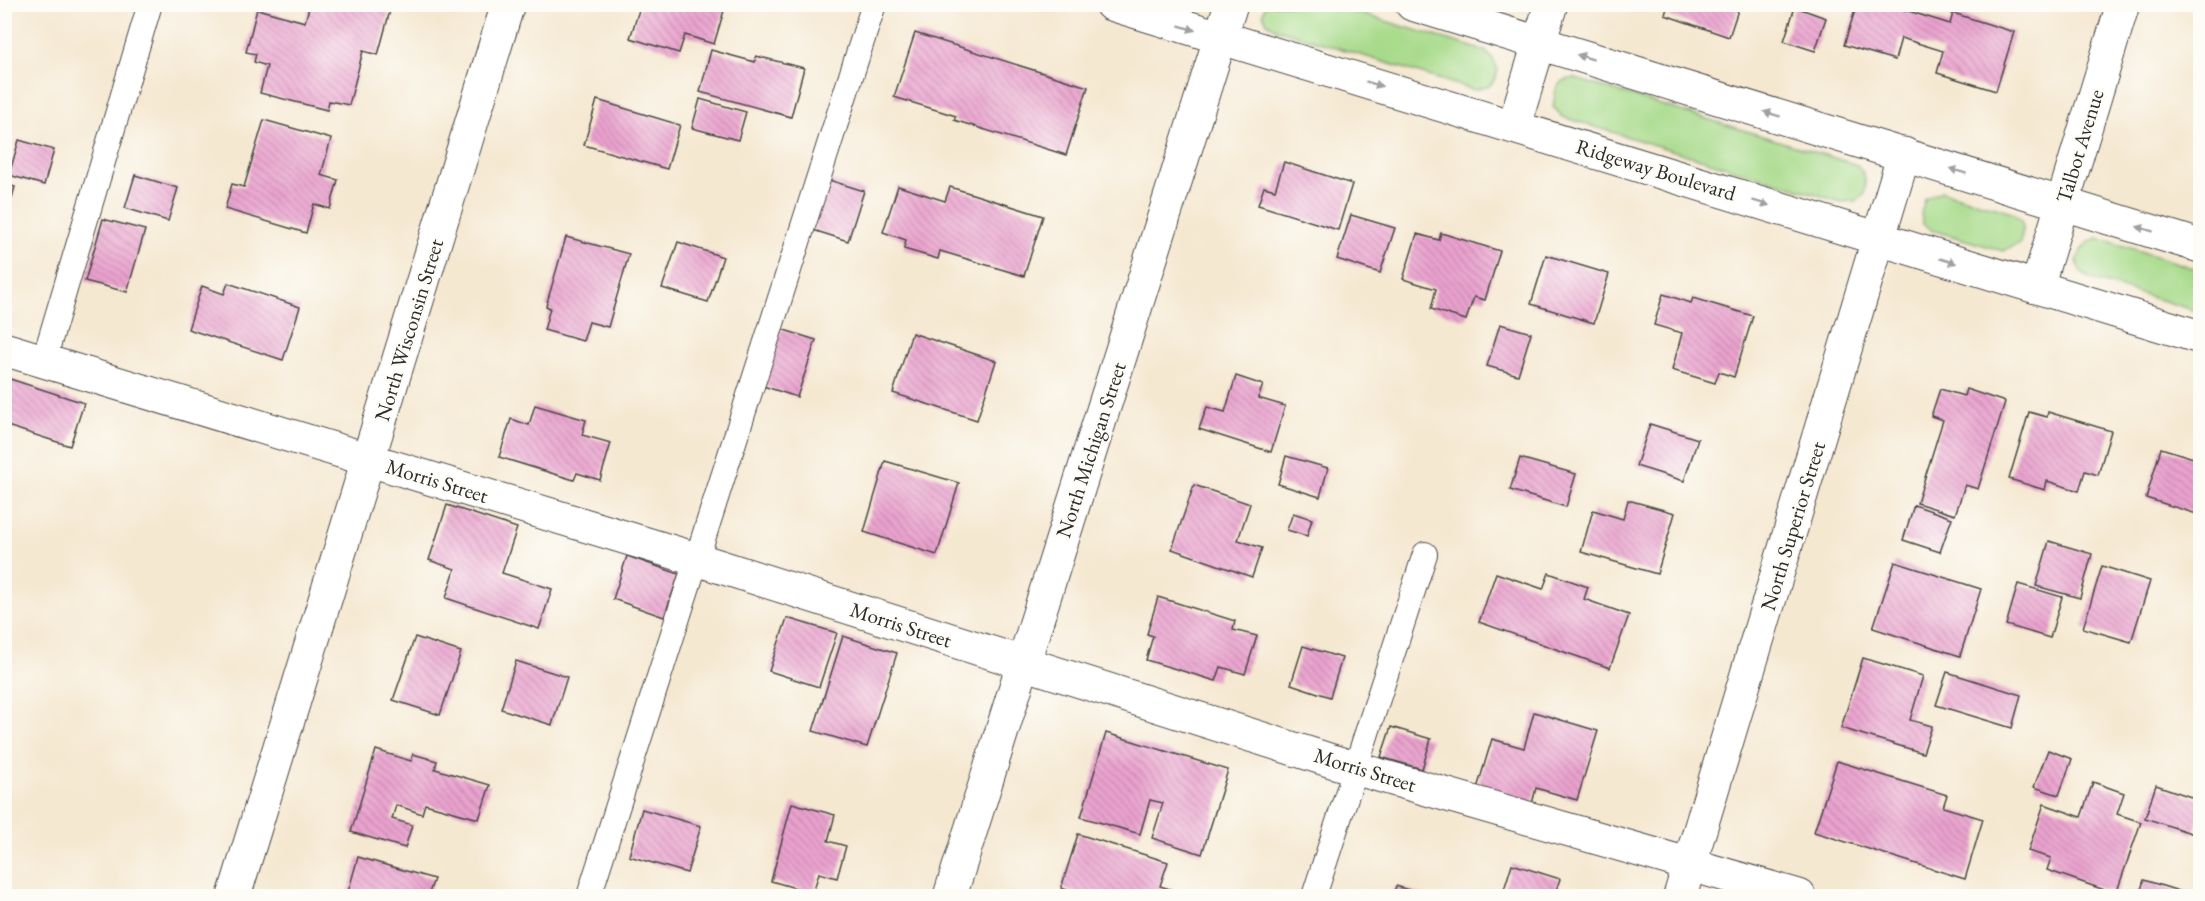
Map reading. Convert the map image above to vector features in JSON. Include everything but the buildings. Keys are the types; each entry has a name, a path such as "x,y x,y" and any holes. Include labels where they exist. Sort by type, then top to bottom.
{"street":[{"name":"North Wisconsin Street","path":"234,897 508,4"},
{"name":"Ridgeway Boulevard","path":"1111,4 2200,338"},
{"name":"North Michigan Street","path":"950,897 1231,4"},
{"path":"1412,4 2200,246"},
{"path":"1514,126 1551,4"},
{"name":"Talbot Avenue","path":"2037,287 2123,4"},
{"name":"North Superior Street","path":"1680,897 1880,240 1904,154"},
{"name":"Morris Street","path":"4,349 696,560 1354,768 1799,897"}],"lane":[{"path":"44,360 150,4"},
{"path":"589,897 874,4"},
{"path":"1314,897 1425,554"}],"green space":[{"path":"1265,5 1332,5 1485,51 1493,59 1498,70 1490,85 1474,90 1277,29 1267,23 1263,14"},
{"path":"1573,78 1857,165 1865,179 1864,195 1855,201 1841,202 1563,117 1553,107 1557,87 1562,82"},
{"path":"1941,191 2012,212 2023,225 2020,243 2003,251 1932,230 1923,224 1921,214 1925,199"},
{"path":"2098,238 2200,270 2200,312 2091,279 2080,272 2077,261 2080,253 2084,246"}]}
